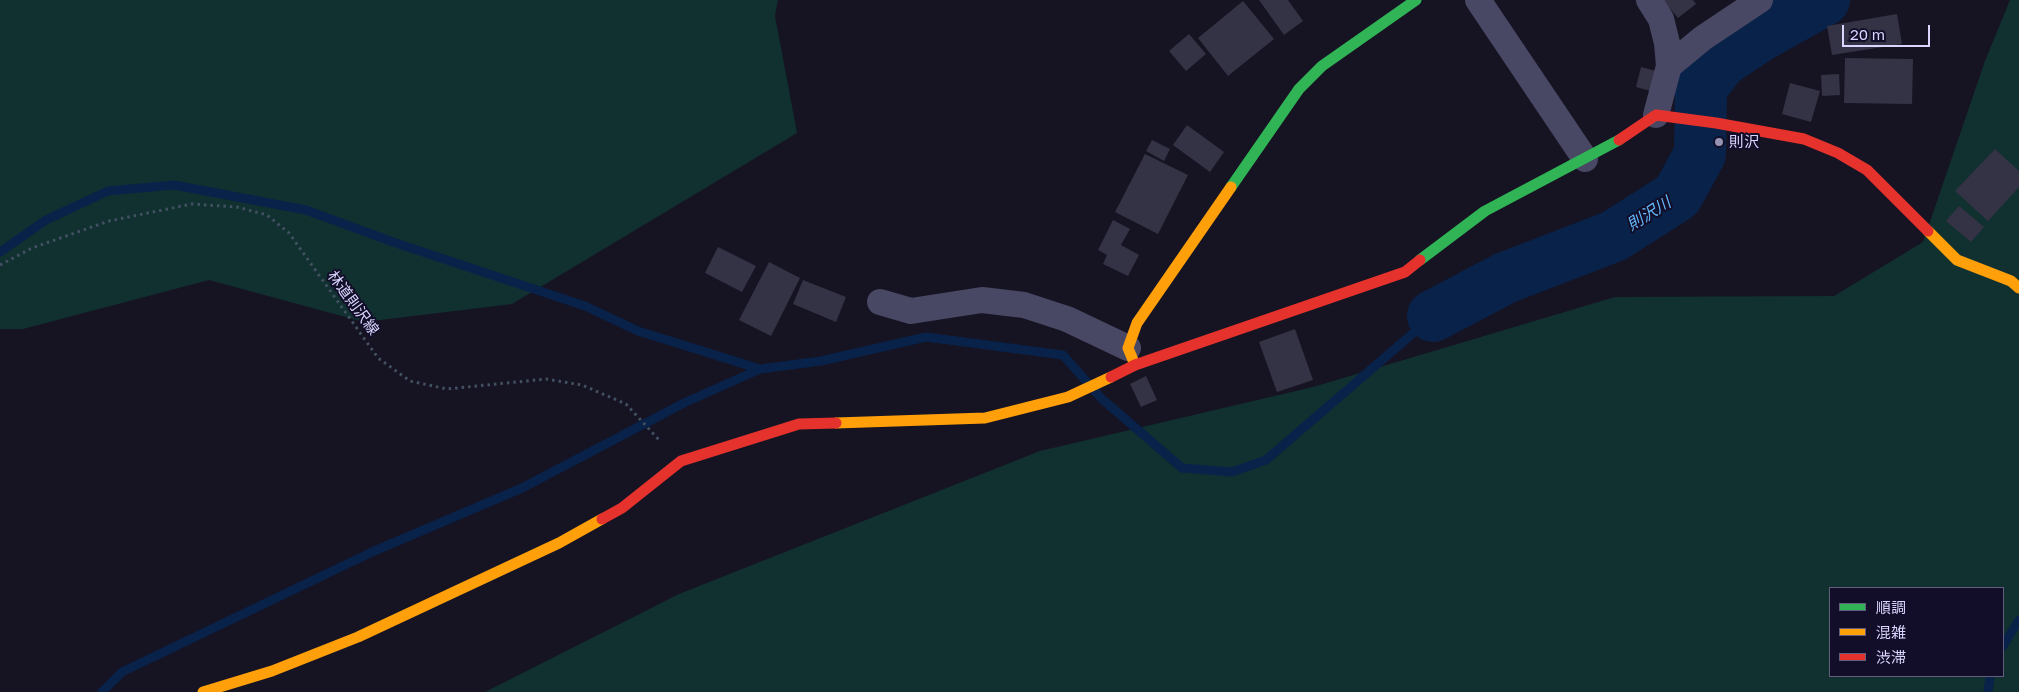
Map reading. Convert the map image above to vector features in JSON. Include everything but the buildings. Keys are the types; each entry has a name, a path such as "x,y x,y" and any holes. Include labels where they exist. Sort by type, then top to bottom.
{"street":[{"path":"1128,361 1137,323 1299,89 1322,66 1416,0"},
{"path":"1478,0 1585,160"},
{"path":"1650,0 1661,19 1670,66 1664,116"},
{"path":"1670,66 1703,38 1760,0"},
{"path":"203,692 272,671 358,637 559,543 622,508 681,462 799,424 985,418 1068,397 1128,361 1405,272 1485,211 1585,160 1664,116 1716,123 1804,139 1838,152 1867,170 1957,260 2011,281 2019,288"},
{"path":"880,302 911,311 982,300 1024,306 1067,319 1128,361"}],"path":[{"name":"林道則沢線","path":"0,264 32,248 109,221 192,204 237,207 267,216 288,233 378,358 410,380 447,389 546,379 582,385 626,404 653,431 672,455 681,462"}],"green space":[{"path":"0,0 778,0 775,16 797,133 512,304 364,322 209,280 23,329 0,329"},
{"path":"2010,0 2019,0 2019,692 485,692 679,594 1040,451 1313,387 1615,297 1834,296 1923,242 1985,61"}],"waterway":[{"name":"則沢川","path":"1433,316 1505,278 1614,236 1677,196 1700,154 1701,88 1722,61 1758,37 1824,0"},
{"path":"0,252 46,220 108,191 174,185 306,210 393,242 585,306 638,331 760,369"},
{"path":"102,692 122,672 372,552 522,488 684,403 760,369 821,361 926,337 1063,355 1102,399 1182,468 1232,472 1266,460 1433,316"},
{"path":"2004,644 2019,620"},
{"path":"1988,692 1990,677"}],"traffic: fast":[{"path":"1231,187 1299,89 1322,66 1416,0"},
{"path":"1420,260 1485,211 1619,140"}],"traffic: slow":[{"path":"1135,365 1128,348 1137,323 1231,187"},
{"path":"1928,231 1957,260 2011,281 2019,288"},
{"path":"836,423 985,418 1068,397 1111,377"},
{"path":"203,692 272,671 358,637 559,543 602,519"}],"traffic: jam":[{"path":"1619,140 1656,115 1716,123 1804,139 1838,153 1867,170 1928,231"},
{"path":"1111,377 1135,365 1405,272 1420,260"},
{"path":"602,519 622,508 681,461 799,424 836,423"}],"place":[{"name":"則沢","path":"1719,142"}]}
